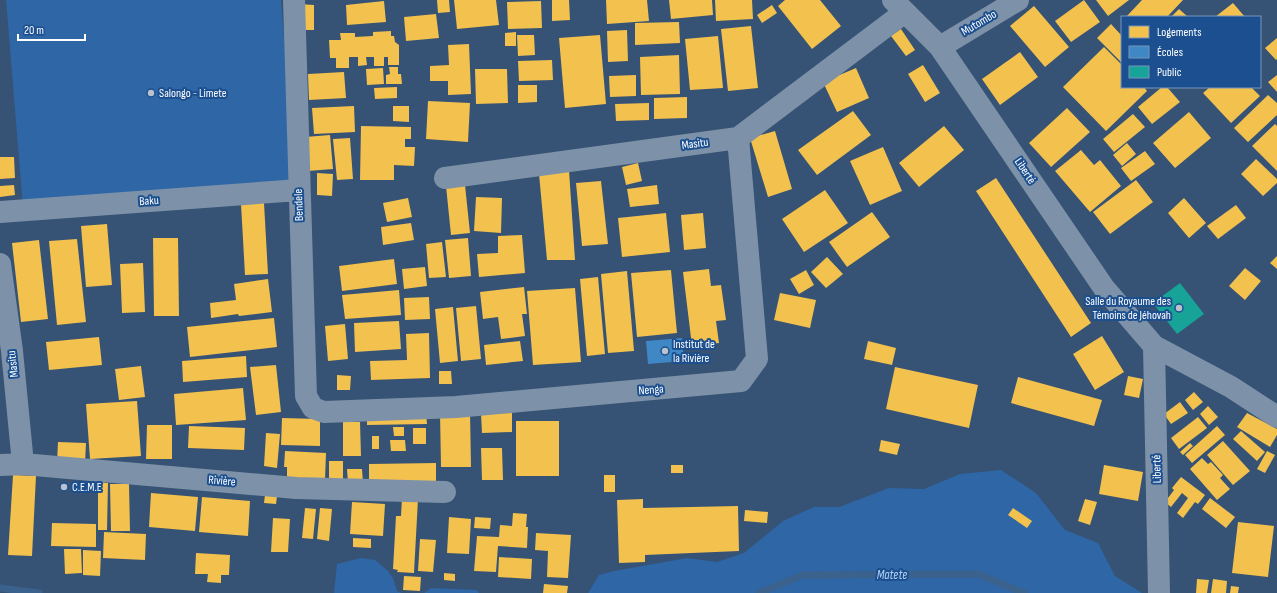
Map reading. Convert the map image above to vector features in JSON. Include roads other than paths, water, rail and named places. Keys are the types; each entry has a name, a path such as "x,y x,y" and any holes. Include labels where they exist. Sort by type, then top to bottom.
{"street":[{"name":"Bendele","path":"294,0 306,396 312,408"},
{"name":"Mutombo","path":"940,47 1018,0"},
{"name":"Liberté","path":"899,6 940,47 1104,288 1154,346 1231,387 1277,417"},
{"name":"Masitu","path":"445,178 738,138 899,6"},
{"name":"Nenga","path":"312,408 324,412 456,408 741,382 757,359 738,138"},
{"name":"Baku","path":"0,212 299,190"},
{"name":"Masitu","path":"0,264 12,350 23,464"},
{"name":"Liberté","path":"1154,346 1159,593"},
{"name":"Rivière","path":"0,466 23,464 296,488 445,492"}],"waterway":[{"name":"Matete","path":"759,593 803,575 978,574 1024,593"},
{"name":"Matete","path":"0,588 39,593"}],"place":[{"name":"Salongo - Limete","path":"151,93"},
{"name":"Salle du Royaume des Témoins de Jéhovah","path":"1179,308"},
{"name":"Institut de la Rivière","path":"665,351"},
{"name":"C.E.M.E","path":"64,487"}]}
